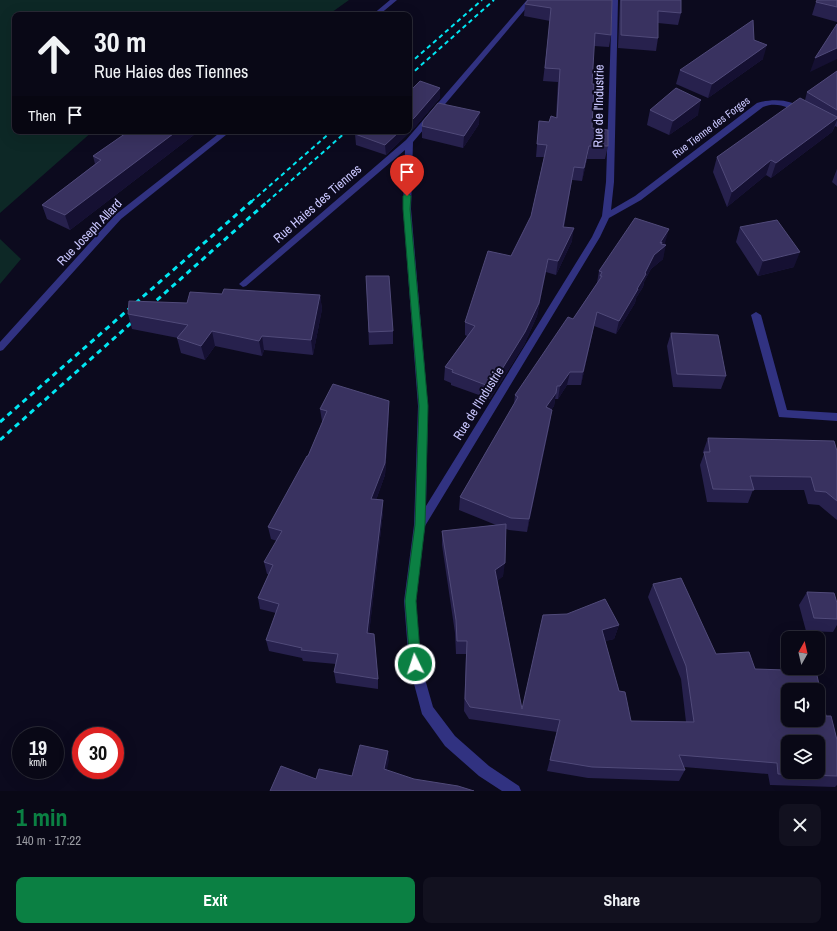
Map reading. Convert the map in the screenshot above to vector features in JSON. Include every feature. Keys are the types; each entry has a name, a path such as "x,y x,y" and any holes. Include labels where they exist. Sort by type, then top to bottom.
{"street":[{"path":"379,12 394,0"},
{"name":"Rue Haies des Tiennes","path":"243,284 409,142 530,0"},
{"name":"Rue de l'Industrie","path":"514,791 484,771 450,741 427,710 415,664 410,601 420,525 596,237 606,216 610,182 615,0"},
{"name":"Rue Tienne des Forges","path":"606,216 638,198 760,105 773,102 782,102 792,105 812,116"},
{"name":"Rue Joseph Allard","path":"0,348 118,217 223,134"},
{"path":"409,142 406,209 423,406 420,525"},
{"path":"756,315 783,414 837,417"}],"green space":[{"path":"0,0 349,0 332,12 12,12 12,134 90,134 0,213"},
{"path":"0,239 21,259 0,284"}],"building":[{"path":"528,0 612,0 611,35 595,33 592,84 594,84 592,128 608,130 608,146 589,146 584,168 574,167 563,227 574,228 558,261 548,259 539,303 525,332 491,387 452,372 453,370 445,367 475,326 465,322 488,251 511,256 531,216 547,145 537,144 539,121 549,122 551,116 557,118 560,69 545,68 551,8 525,4"},
{"path":"621,0 681,0 681,13 658,11 658,38 621,35"},
{"path":"817,0 837,0 837,7 816,2"},
{"path":"753,20 754,40 767,45 712,84 680,70"},
{"path":"837,24 837,48 815,58"},
{"path":"837,71 837,110 807,92"},
{"path":"420,81 440,88 412,120 412,89"},
{"path":"676,88 701,100 673,121 650,110"},
{"path":"800,98 837,118 776,163 771,160 732,192 717,157"},
{"path":"438,103 480,112 464,136 422,126 423,121"},
{"path":"125,134 173,134 65,215 42,205 101,160 93,156"},
{"path":"355,134 397,134 385,145"},
{"path":"635,218 669,229 660,243 662,242 661,244 666,245 654,255 645,273 646,274 619,321 597,312 583,372 570,372 560,386 557,386 556,393 546,407 552,410 529,519 511,518 460,497 518,397 515,395 568,317 573,319 602,276 600,276 602,272 599,271"},
{"path":"777,220 800,252 763,261 740,227"},
{"path":"366,276 389,276 393,331 369,332"},
{"path":"224,289 320,295 311,340 262,336 259,341 212,331 201,346 177,338 188,325 128,314 129,301 187,303 190,292 222,294"},
{"path":"671,333 718,335 726,376 677,374"},
{"path":"333,384 389,401 385,463 371,499 383,500 367,633 374,634 378,679 334,672 338,654 301,650 302,648 266,640 279,604 258,598 273,565 264,562 282,531 268,527 308,456 327,411 320,409"},
{"path":"708,438 834,441 837,451 837,501 826,492 815,491 811,477 750,476 754,490 713,489 704,452 710,452"},
{"path":"506,524 505,563 495,570 522,709 543,615 567,614 605,599 619,625 602,630 619,691 625,692 631,721 694,722 686,666 653,584 681,578 716,654 749,652 755,669 781,670 781,675 817,675 819,683 781,683 781,727 825,727 825,712 826,716 831,716 837,740 837,776 825,776 825,735 781,735 781,774 778,774 777,763 679,755 685,770 592,767 550,760 560,720 470,707 465,699 467,641 457,641 456,620 442,531"},
{"path":"807,592 834,593 837,603 837,619 814,618"},
{"path":"360,745 388,751 384,769 414,779 458,786 474,791 270,791 281,766 316,779 319,769 352,776"}],"railway":[{"path":"412,61 482,0"},
{"path":"412,73 494,0"},
{"path":"251,202 329,134"},
{"path":"267,202 344,134"},
{"path":"0,422 252,201"},
{"path":"0,440 268,201"}],"route":[{"path":"407,196 406,209 423,406 420,525 410,601 415,664"}]}
